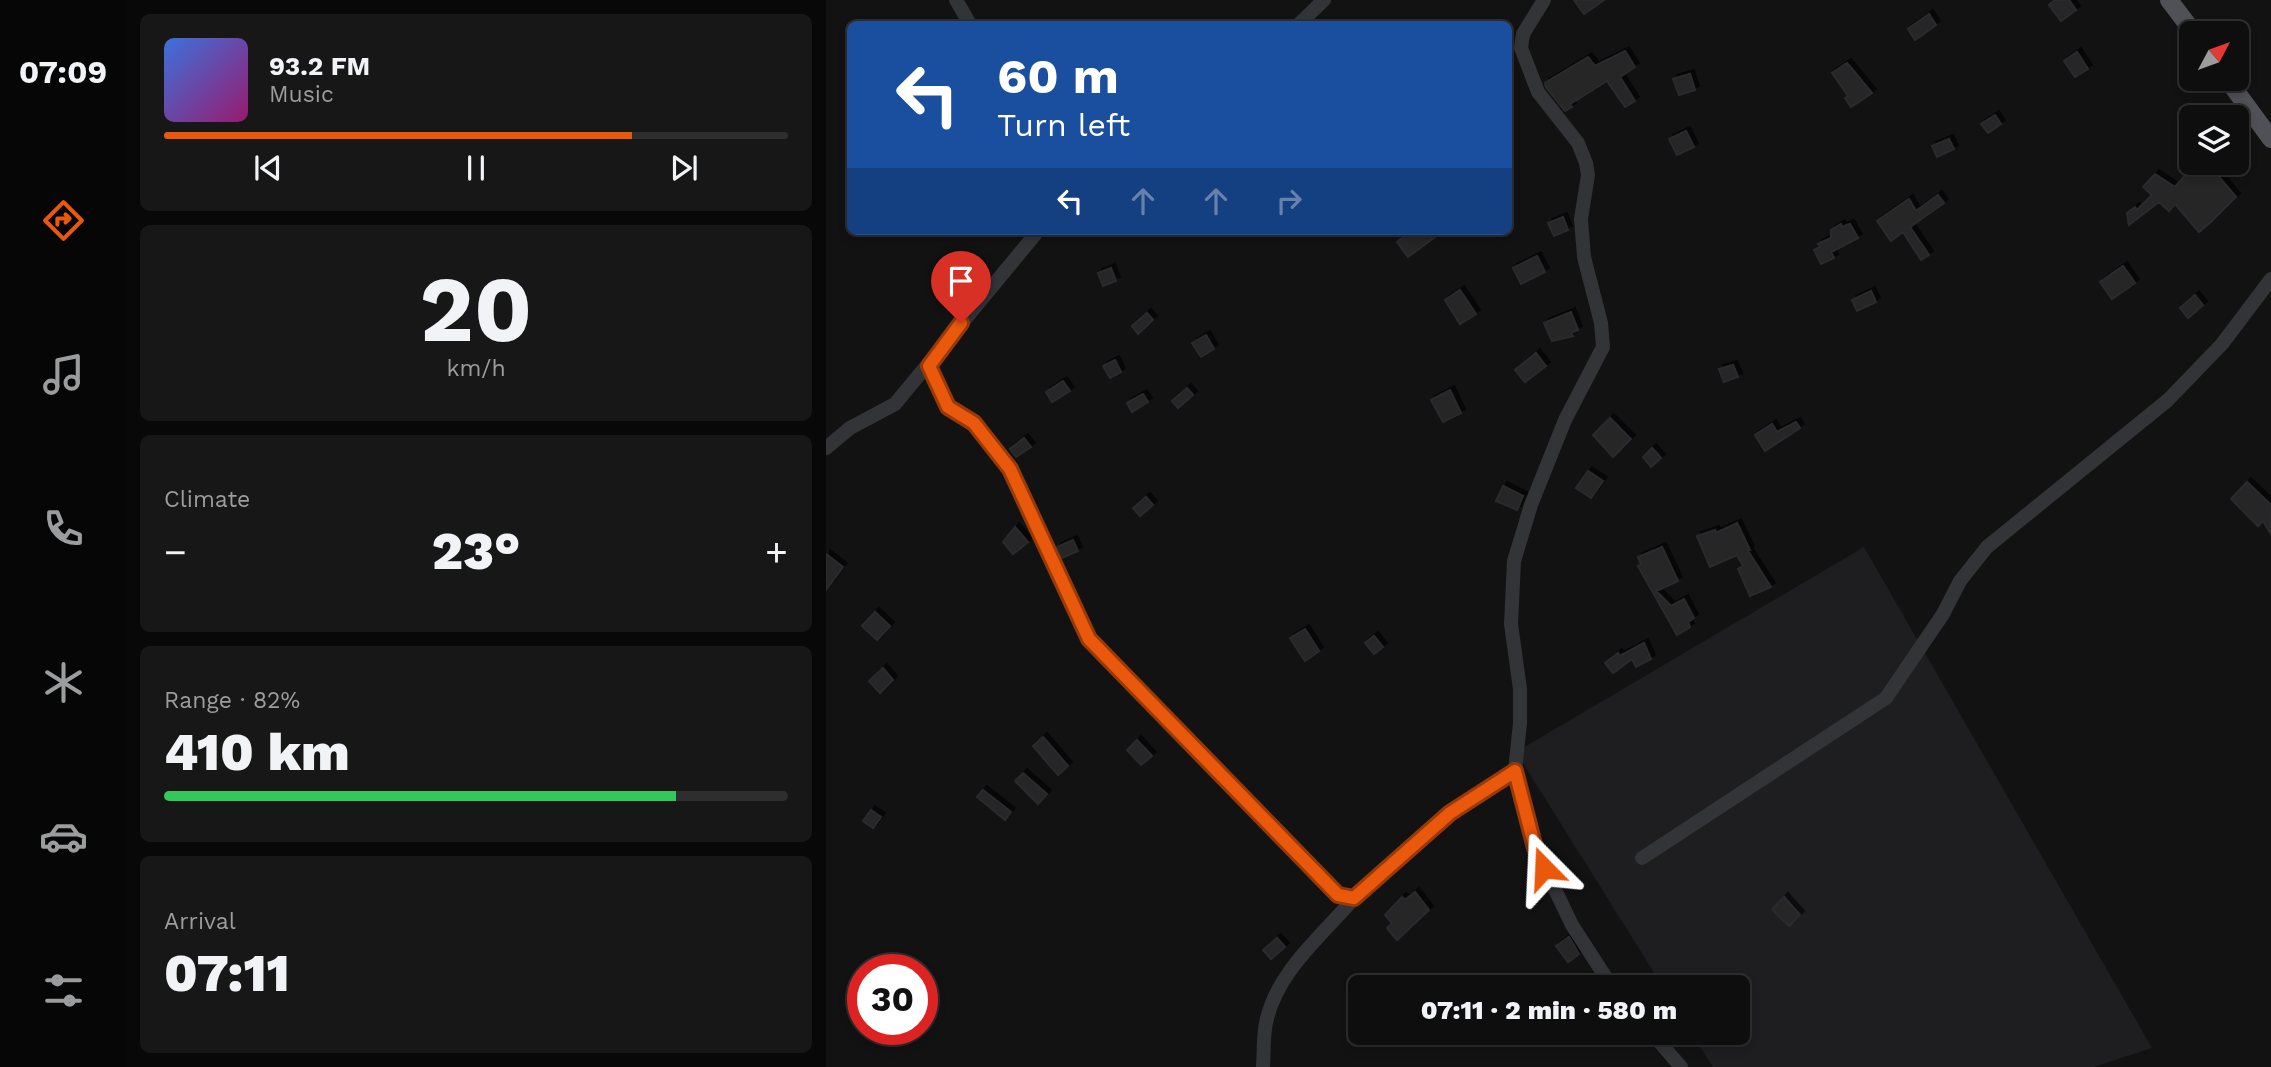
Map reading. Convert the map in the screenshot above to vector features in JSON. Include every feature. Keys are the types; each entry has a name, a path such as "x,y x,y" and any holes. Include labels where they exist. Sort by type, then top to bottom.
{"main road":[{"path":"2169,0 2185,21"},
{"path":"2236,91 2271,139"}],"street":[{"path":"956,0 968,21"},
{"path":"1302,21 1324,0"},
{"path":"1544,0 1523,34 1521,48 1538,92 1578,144 1586,163 1588,175 1581,219 1584,257 1601,323 1603,347 1565,420 1531,505 1514,561 1511,624 1520,689 1515,771 1535,848 1572,925 1604,975"},
{"path":"826,448 850,428 895,404 929,366 1031,235"},
{"path":"1642,858 1886,698 1942,614 1960,581 1987,547 2168,400 2222,344 2271,279"},
{"path":"929,366 948,407 974,423 1010,469 1089,639 1196,745 1338,895 1354,898"},
{"path":"1263,1067 1266,1022 1278,990 1306,949 1354,898 1450,813 1515,771"},
{"path":"1662,1045 1681,1067"}],"shaded area":[{"path":"1864,547 2152,1048 2094,1067 1713,1067 1699,1045 1750,1045 1750,975 1655,975 1516,752"}],"building":[{"path":"1574,0 1604,0 1584,14"},
{"path":"2055,0 2069,0 2076,10 2061,21 2049,5"},
{"path":"1929,14 1936,25 1915,40 1908,29"},
{"path":"1625,51 1635,67 1620,77 1635,101 1625,107 1607,81 1570,104 1572,107 1565,111 1546,87 1545,83 1588,57 1595,66"},
{"path":"2077,52 2088,69 2075,77 2064,61"},
{"path":"1847,63 1872,93 1851,107 1845,98 1848,96 1832,73"},
{"path":"1690,74 1695,90 1679,95 1673,79"},
{"path":"1995,115 2001,124 1988,133 1981,124"},
{"path":"1686,131 1694,147 1677,155 1669,139"},
{"path":"1949,139 1954,149 1937,157 1932,146"},
{"path":"2155,174 2175,187 2186,175 2217,175 2236,197 2199,232 2175,204 2169,211 2159,202 2129,225 2127,213 2135,207 2137,210 2152,195 2143,187"},
{"path":"1938,195 1944,203 1910,227 1929,255 1921,260 1903,232 1891,241 1877,221 1909,199 1916,211"},
{"path":"1563,217 1568,230 1554,236 1548,223"},
{"path":"1841,224 1842,227 1850,224 1858,238 1831,252 1834,258 1821,264 1814,250 1820,247 1818,244 1831,238 1831,230"},
{"path":"1406,235 1438,235 1408,257 1397,242"},
{"path":"1537,256 1545,272 1521,284 1513,268"},
{"path":"2123,266 2135,283 2112,299 2100,282"},
{"path":"1111,268 1116,281 1103,286 1098,273"},
{"path":"1460,290 1476,314 1460,324 1445,300"},
{"path":"1871,291 1876,302 1857,311 1852,300"},
{"path":"2195,295 2203,305 2188,318 2180,308"},
{"path":"1571,312 1578,330 1571,333 1573,336 1552,341 1544,323"},
{"path":"1147,313 1153,320 1138,334 1132,326"},
{"path":"1206,335 1214,349 1201,357 1192,343"},
{"path":"1536,353 1546,366 1525,382 1515,370"},
{"path":"1115,360 1121,372 1110,378 1103,366"},
{"path":"1733,365 1738,377 1724,382 1719,369"},
{"path":"1063,381 1070,391 1052,402 1046,392"},
{"path":"1187,388 1193,395 1178,408 1172,401"},
{"path":"1450,390 1461,413 1443,422 1431,400"},
{"path":"1143,394 1148,402 1132,412 1127,403"},
{"path":"1610,418 1631,439 1613,457 1593,435"},
{"path":"1796,422 1800,428 1765,451 1755,435 1772,424 1777,432"},
{"path":"1024,438 1031,447 1016,457 1010,449"},
{"path":"1652,448 1661,458 1651,467 1643,457"},
{"path":"1588,471 1603,481 1591,498 1576,488"},
{"path":"2247,482 2271,505 2271,534 2263,521 2258,526 2231,499"},
{"path":"1503,486 1523,496 1517,510 1496,501"},
{"path":"1146,497 1153,505 1140,516 1133,508"},
{"path":"1737,523 1750,550 1748,551 1771,587 1750,596 1738,569 1743,566 1737,555 1710,567 1697,536 1715,530 1716,533"},
{"path":"1015,527 1028,542 1013,554 1003,542"},
{"path":"1073,540 1078,551 1062,558 1057,547"},
{"path":"1662,547 1678,581 1656,591 1671,606 1684,599 1694,618 1688,622 1690,627 1677,635 1638,566 1641,564 1638,557"},
{"path":"826,554 843,567 826,590"},
{"path":"875,612 890,626 877,640 862,626"},
{"path":"1305,629 1319,651 1305,661 1290,638"},
{"path":"1374,636 1383,647 1374,654 1365,643"},
{"path":"1644,643 1651,659 1636,667 1632,659 1613,673 1605,663 1618,653 1620,656"},
{"path":"883,668 893,680 880,693 869,681"},
{"path":"1043,737 1068,766 1058,775 1033,746"},
{"path":"1137,740 1152,756 1141,765 1127,750"},
{"path":"1023,773 1047,794 1038,804 1015,781"},
{"path":"983,790 1011,812 1005,820 977,797"},
{"path":"871,810 881,817 873,828 863,821"},
{"path":"1415,892 1429,910 1397,940 1387,928 1392,923 1385,915 1402,897 1405,900"},
{"path":"1784,897 1800,915 1789,926 1772,909"},
{"path":"1569,937 1579,954 1568,962 1556,946"},
{"path":"1277,938 1285,947 1271,959 1263,950"}],"route":[{"path":"961,323 929,366 948,407 974,423 1010,469 1089,639 1196,745 1338,895 1354,898 1450,813 1515,771 1535,848 1544,868"}]}
